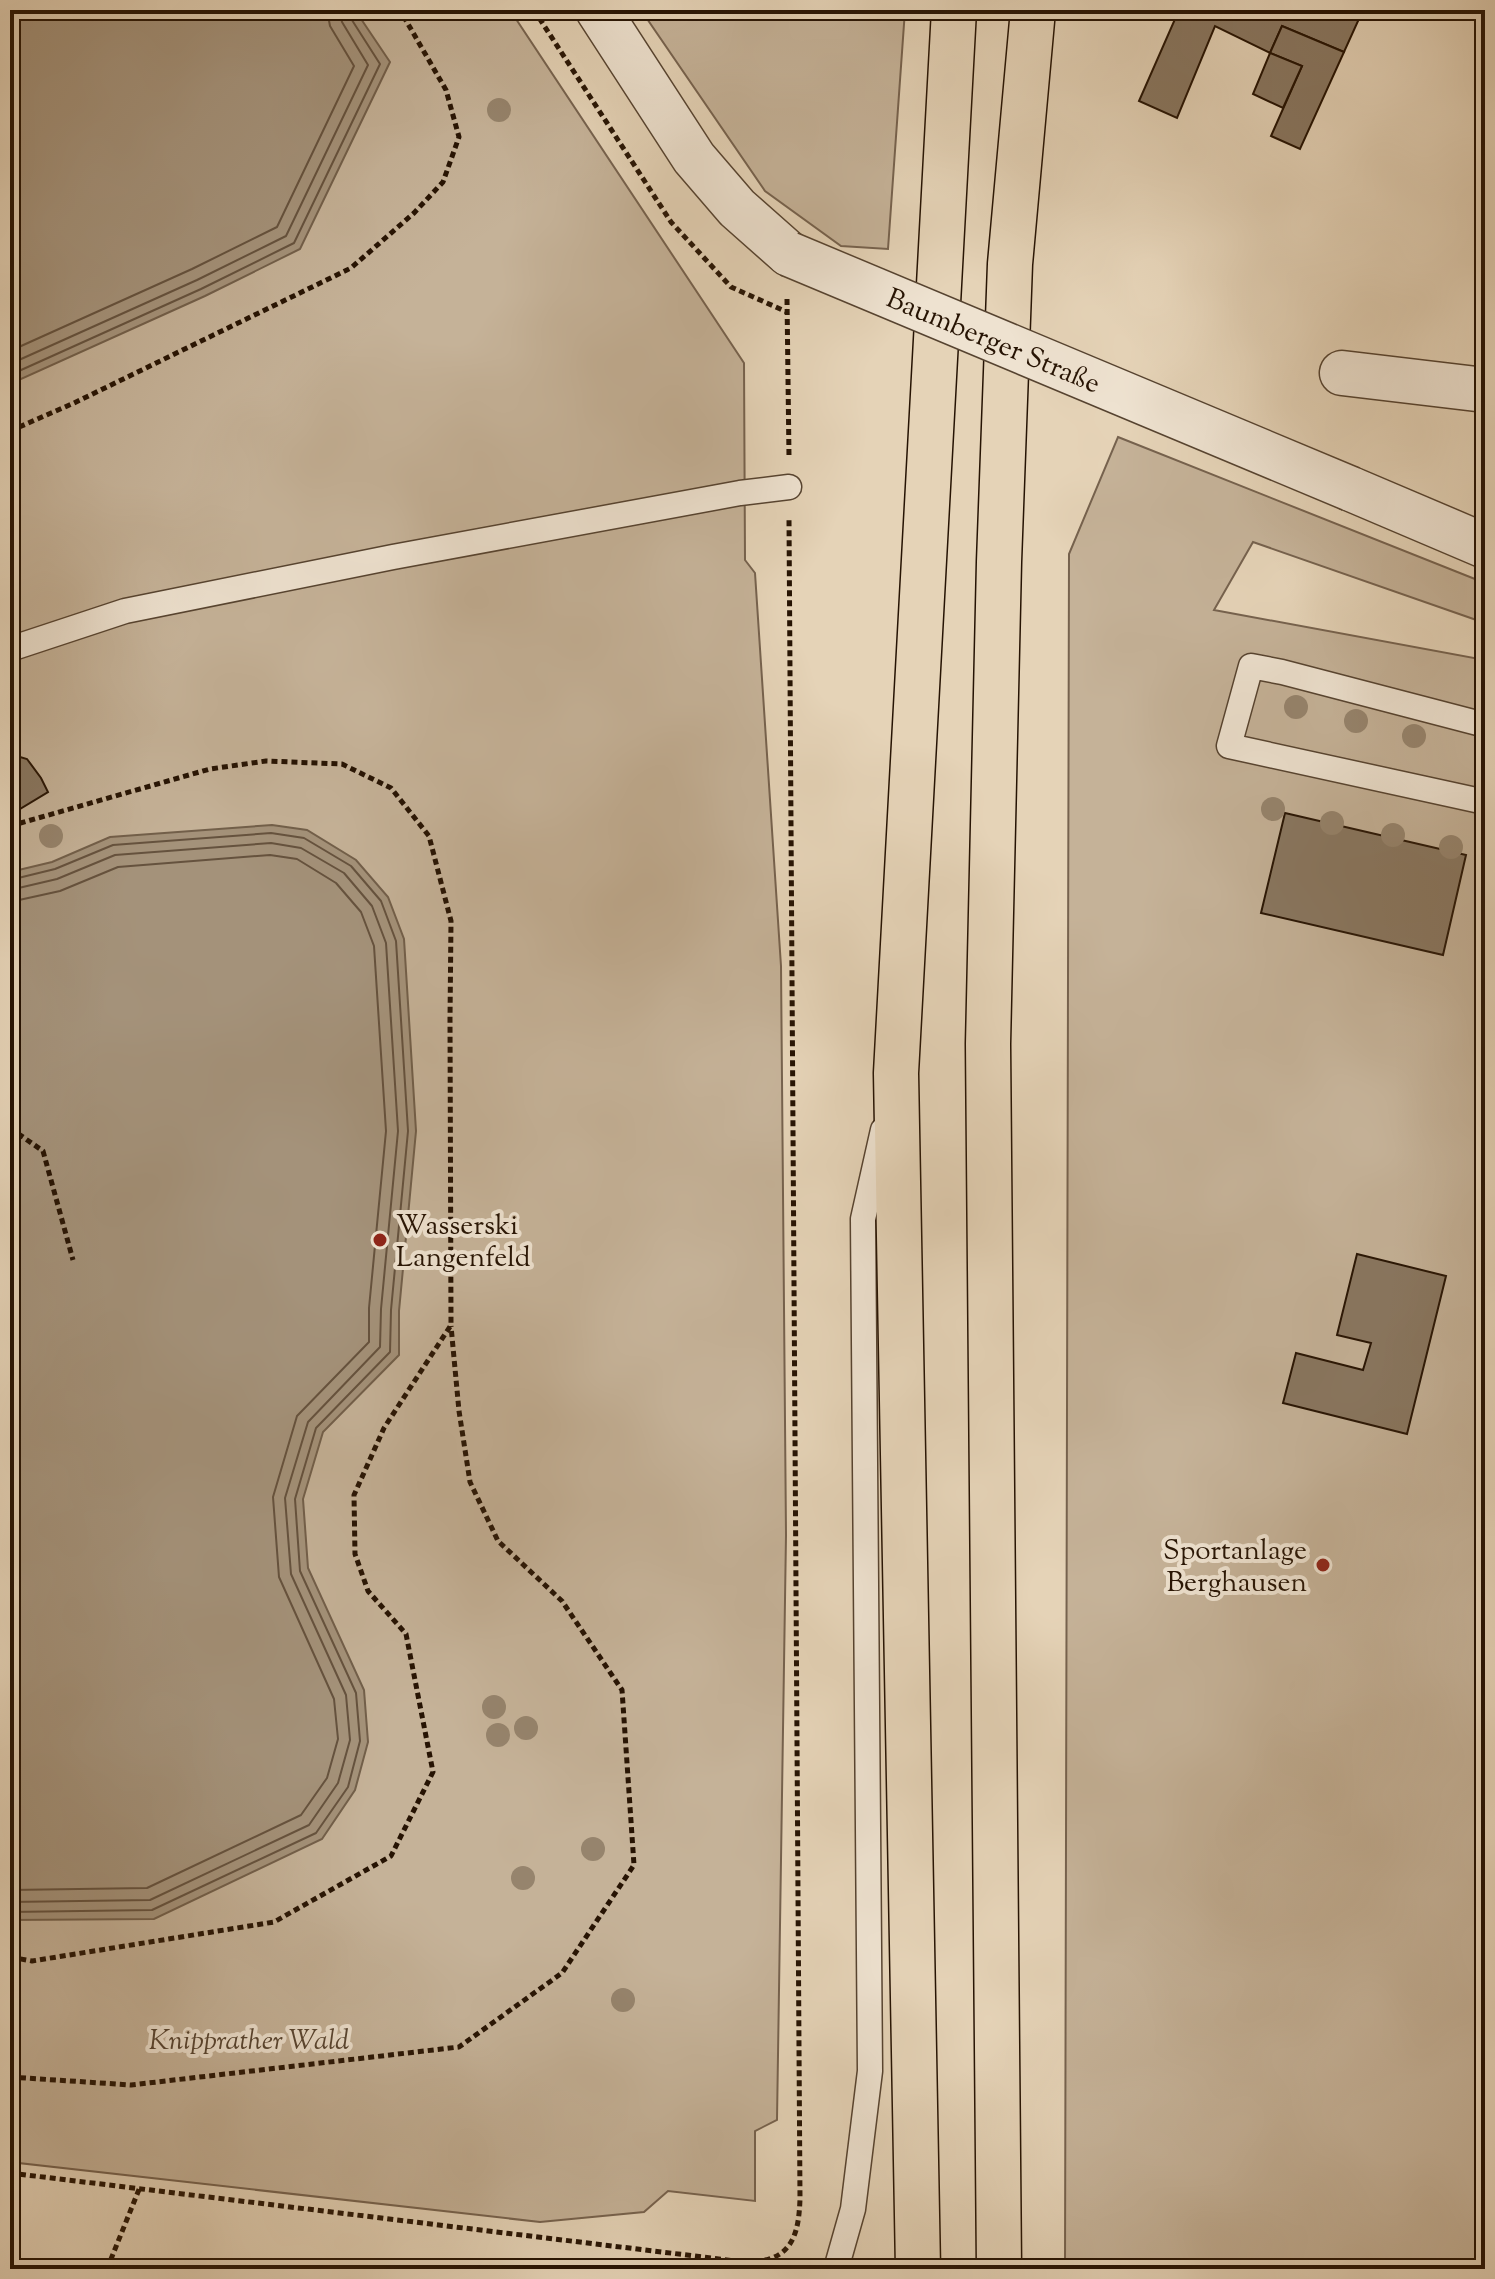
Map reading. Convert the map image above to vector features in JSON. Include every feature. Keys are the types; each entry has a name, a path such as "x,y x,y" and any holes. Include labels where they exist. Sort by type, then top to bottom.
{"highway":[{"path":"918,2269 896,1073 954,10"},
{"path":"999,2269 988,1044 999,562 1010,264 1033,10"}],"street":[{"name":"Baumberger Straße","path":"598,10 694,158 737,208 789,254 1485,546"},
{"path":"1342,373 1485,390"}],"lane":[{"path":"10,649 125,611 409,554 740,493 789,487"},
{"path":"1485,725 1251,666 1229,746 1485,802"},
{"path":"836,2269 853,2209 870,2071 863,1219 896,1073"}],"path":[{"path":"10,431 351,268 414,213 443,182 459,137 446,90 400,10"},
{"path":"534,10 671,222 731,287 787,312"},
{"path":"10,2173 736,2261 768,2260 788,2249 799,2224 789,254"},
{"path":"10,826 210,769 266,761 342,764 391,788 429,836 451,921 451,1325 470,1482 498,1541 562,1601 622,1690 634,1865 562,1973 459,2047 131,2085 10,2077"},
{"path":"10,1128 43,1151 73,1260"},
{"path":"10,1957 32,1961 274,1922 391,1856 433,1772 406,1634 368,1591 355,1554 354,1495 384,1428 451,1325"},
{"path":"107,2269 140,2187"}],"green space":[{"name":"Wasserski Langenfeld","path":"10,10 510,10 744,363 745,560 755,573 781,966 786,1535 777,2120 755,2131 755,2201 668,2191 644,2212 540,2222 10,2162"},
{"path":"641,10 905,10 888,249 841,246 765,191"},
{"name":"Sportanlage Berghausen","path":"1118,437 1485,583 1485,623 1253,542 1214,610 1485,660 1485,2269 1065,2269 1069,554"}],"water":[{"path":"10,10 355,10 390,62 300,249 205,296 10,384"},
{"path":"272,825 307,830 356,860 388,897 404,939 416,1131 399,1311 399,1355 323,1432 303,1499 308,1568 364,1690 368,1742 355,1790 322,1839 154,1919 10,1920 10,872 52,862 110,837"}],"building":[{"path":"1179,10 1363,10 1344,52 1282,26 1270,53 1215,26 1177,118 1139,101"},
{"path":"1282,26 1344,52 1300,149 1271,136 1302,66 1270,53"},
{"path":"1270,53 1302,66 1283,108 1253,94"},
{"path":"10,754 27,759 48,792 10,815"},
{"path":"1285,813 1466,855 1443,955 1261,913"},
{"path":"1357,1254 1446,1276 1407,1434 1283,1403 1296,1353 1363,1370 1371,1343 1337,1335"}],"place":[{"name":"Wasserski Langenfeld","path":"380,1240"},
{"name":"Sportanlage Berghausen","path":"1323,1565"}],"park label":[{"name":"Knipprather Wald","path":"249,2039"}]}
